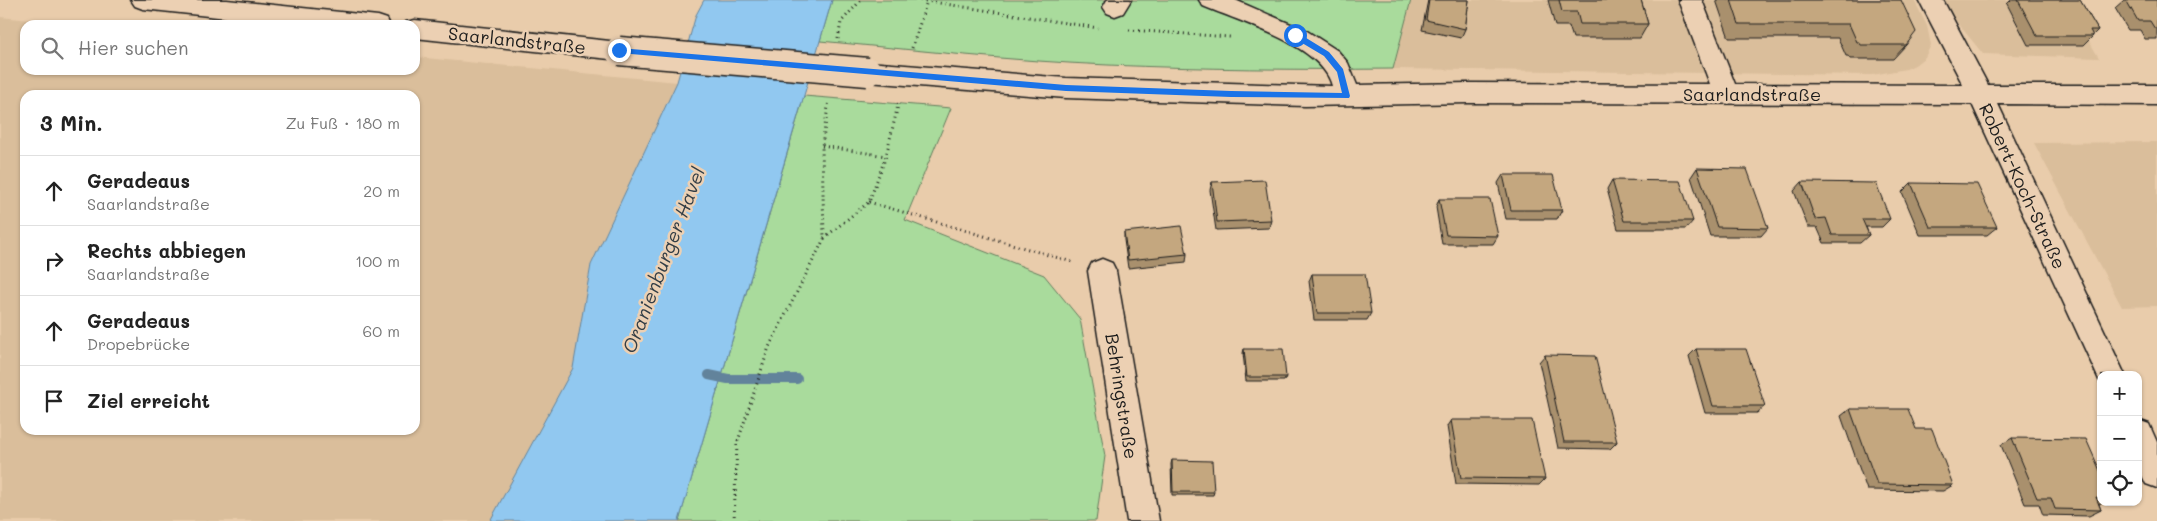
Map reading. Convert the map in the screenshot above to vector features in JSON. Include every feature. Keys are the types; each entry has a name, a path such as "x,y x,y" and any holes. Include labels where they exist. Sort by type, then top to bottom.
{"street":[{"path":"143,0 331,20"},
{"path":"1211,0 1295,35 1326,54 1340,71 1346,96"},
{"path":"1690,0 1726,94"},
{"name":"Robert-Koch-Straße","path":"1931,0 1980,94 2109,371"},
{"name":"Saarlandstraße","path":"420,30 619,50 1066,88 1346,96 1469,93 2157,95"},
{"name":"Behringstraße","path":"1102,271 1143,521"},
{"path":"2142,442 2157,474"}],"path":[{"path":"838,41 841,22 861,0"},
{"path":"911,50 927,1"},
{"path":"824,239 822,146 829,99"},
{"path":"734,521 737,444 769,347 824,239 869,202 886,156 899,104"},
{"path":"822,146 886,156"},
{"path":"869,202 1102,271"}],"shaded area":[{"path":"1411,0 1914,0 1927,26 1931,45 1925,57 1915,65 1906,69 1872,75 1393,69"},
{"path":"1942,0 2065,0 2099,58 1983,54 1948,11"},
{"path":"0,17 30,20 20,20 20,75 420,75 420,57 677,82 591,265 573,368 490,521 0,521"},
{"path":"2157,142 2157,306 2122,307 2034,143"}],"green space":[{"path":"832,0 1411,0 1393,69 1250,69 1036,61 820,41"},
{"path":"804,96 951,108 905,220 1044,275 1080,319 1105,456 1096,521 679,521"}],"water":[{"name":"Oranienburger Havel","path":"704,0 832,0 679,521 490,521 573,368 591,265 677,82 696,15"}],"building":[{"path":"1429,0 1469,0 1465,29 1426,20"},
{"path":"1559,0 1641,0 1648,24 1580,24 1577,12 1562,12"},
{"path":"1731,0 1901,0 1916,32 1906,45 1861,45 1857,42 1849,24 1739,24"},
{"path":"2018,0 2080,0 2098,30 2090,30 2093,36 2037,36"},
{"path":"2126,0 2157,0 2157,29 2155,29 2150,21 2138,21"},
{"path":"1697,168 1747,169 1768,228 1717,227"},
{"path":"1503,175 1553,175 1562,210 1511,210"},
{"path":"1265,180 1271,220 1217,222 1212,182"},
{"path":"1612,180 1680,181 1693,221 1624,221"},
{"path":"1802,182 1876,183 1890,219 1862,219 1869,235 1832,235 1826,218 1815,219"},
{"path":"1911,183 1977,184 1997,227 1930,227"},
{"path":"1439,199 1490,199 1498,236 1446,235"},
{"path":"1181,226 1187,254 1128,260 1124,232"},
{"path":"1312,274 1365,274 1371,313 1317,313"},
{"path":"1244,349 1283,349 1286,377 1247,377"},
{"path":"1696,349 1746,349 1765,406 1713,406"},
{"path":"1545,355 1595,356 1617,442 1564,442"},
{"path":"1850,409 1908,409 1916,429 1932,429 1953,485 1877,484"},
{"path":"1451,420 1532,420 1545,479 1461,478"},
{"path":"2012,438 2086,439 2097,464 2096,497 2097,506 2099,506 2101,510 2055,509 2051,498 2037,498"},
{"path":"1172,460 1212,461 1214,492 1173,492"}],"waterway":[{"path":"709,375 728,379 797,379"}],"route":[{"path":"619,50 1066,88 1346,96 1340,71 1326,54 1295,35"}]}
